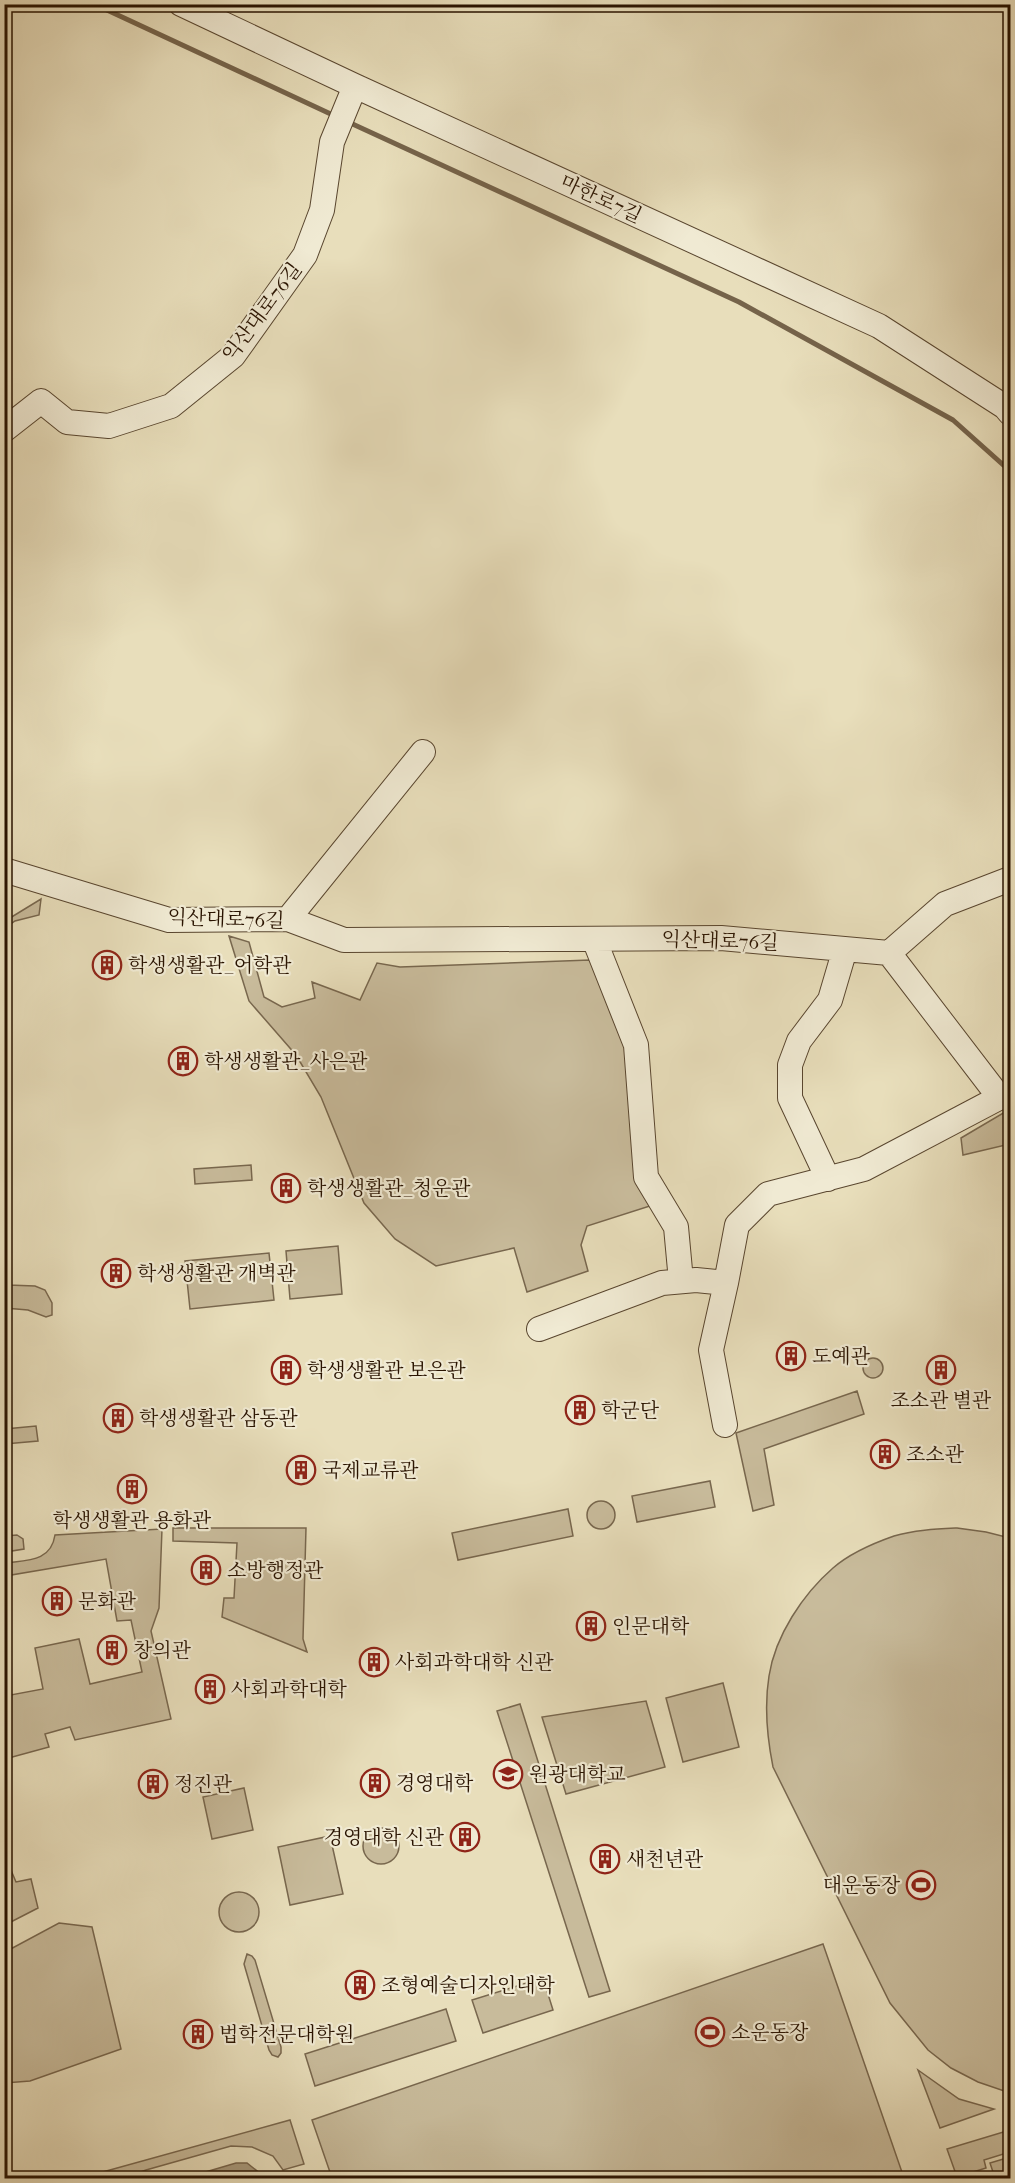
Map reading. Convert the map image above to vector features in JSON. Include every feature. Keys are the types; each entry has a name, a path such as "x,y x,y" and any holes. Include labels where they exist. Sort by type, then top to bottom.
{"street":[{"name":"마한로7길","path":"182,4 350,97 879,326 1011,413"},
{"name":"익산대로76길","path":"4,430 41,401 68,422 109,426 171,406 233,356 305,255 322,210 332,142 350,97"},
{"path":"288,919 423,752"},
{"name":"익산대로76길","path":"4,870 169,920 288,919 344,940 721,938 889,953"},
{"path":"726,1425 711,1350 736,1225 768,1194 864,1169 1005,1095 889,953 945,904 1011,879"},
{"path":"594,939 636,1045 646,1177 676,1227 681,1281"},
{"path":"828,1179 790,1098 790,1065 799,1041 830,1000 846,950"},
{"path":"539,1329 662,1283 696,1280 726,1283"}],"shaded area":[{"path":"41,899 39,915 15,921 5,928 5,921"},
{"path":"229,936 249,942 264,997 282,1007 315,998 312,982 360,1000 377,963 400,967 590,960 627,1044 653,1205 587,1226 581,1245 588,1271 527,1292 514,1248 436,1266 395,1239 364,1203 321,1097 296,1055 249,1001"},
{"path":"1010,1109 1010,1144 963,1155 961,1138"},
{"path":"251,1165 252,1180 195,1184 194,1169"},
{"path":"338,1246 342,1294 290,1299 286,1251"},
{"path":"269,1253 274,1300 190,1309 185,1261"},
{"path":"5,1283 35,1286 45,1290 52,1303 52,1315 46,1317 28,1310 5,1308"},
{"path":"873,1358 880,1361 883,1368 880,1375 873,1378 866,1375 863,1368 866,1361"},
{"path":"857,1391 864,1414 764,1449 774,1505 753,1511 736,1433"},
{"path":"36,1426 38,1441 5,1444 5,1429"},
{"path":"710,1481 715,1507 637,1522 632,1496"},
{"path":"601,1501 611,1505 615,1515 611,1525 601,1529 591,1525 587,1515 591,1505"},
{"path":"568,1509 573,1536 458,1560 452,1533"},
{"path":"173,1528 306,1528 303,1639 307,1652 222,1617 224,1598 234,1598 237,1543 173,1541"},
{"name":"대운동장","path":"957,1528 1010,1538 1010,2093 978,2082 951,2068 928,2050 890,2003 773,1767 768,1733 767,1688 777,1646 801,1603 822,1578 846,1558 886,1539 917,1531"},
{"path":"162,1529 159,1608 151,1631 171,1719 75,1740 70,1727 45,1734 49,1747 5,1759 5,1696 43,1689 35,1648 79,1639 90,1684 142,1672 131,1620 117,1621 106,1559 5,1576 5,1563 29,1560 43,1555 53,1544 55,1535"},
{"path":"17,1535 23,1539 24,1549 5,1552 5,1536"},
{"path":"723,1683 739,1747 683,1762 666,1698"},
{"path":"646,1701 665,1767 566,1794 542,1717"},
{"path":"520,1704 610,1991 589,1997 497,1711"},
{"path":"244,1788 253,1830 212,1839 203,1797"},
{"path":"381,1828 394,1833 399,1846 394,1859 381,1864 368,1859 363,1846 368,1833"},
{"path":"330,1836 343,1894 290,1905 278,1847"},
{"path":"5,1856 16,1882 31,1879 38,1908 5,1925"},
{"path":"239,1892 253,1898 259,1912 253,1926 239,1932 225,1926 219,1912 225,1898"},
{"path":"59,1923 92,1927 121,2049 30,2081 5,2083 5,1952"},
{"name":"소운동장","path":"823,1944 904,2178 332,2178 312,2120"},
{"path":"247,1954 255,1960 281,2047 278,2057 272,2055 269,2050 244,1964"},
{"path":"543,1978 553,2010 483,2033 472,2000"},
{"path":"446,2009 456,2041 315,2086 305,2054"},
{"path":"918,2070 959,2099 994,2109 940,2128"},
{"path":"290,2120 304,2164 283,2170 273,2156 252,2147 231,2146 124,2178 81,2178"},
{"path":"1010,2130 1010,2152 984,2160 986,2168 957,2177 947,2149"},
{"path":"1010,2157 1010,2178 995,2178 990,2163"},
{"path":"236,2163 247,2163 266,2178 185,2178"}],"waterway":[{"path":"94,4 335,116"},
{"path":"346,121 739,302 953,420 1010,471"}],"place":[{"name":"학생생활관_어학관","path":"107,965"},
{"name":"학생생활관_사은관","path":"183,1061"},
{"name":"학생생활관_청운관","path":"286,1188"},
{"name":"학생생활관 개벽관","path":"116,1273"},
{"name":"도예관","path":"791,1356"},
{"name":"학생생활관 보은관","path":"286,1370"},
{"name":"조소관 별관","path":"941,1370"},
{"name":"학군단","path":"580,1410"},
{"name":"학생생활관 삼동관","path":"118,1418"},
{"name":"조소관","path":"885,1454"},
{"name":"국제교류관","path":"301,1470"},
{"name":"학생생활관 용화관","path":"132,1489"},
{"name":"소방행정관","path":"206,1570"},
{"name":"문화관","path":"57,1601"},
{"name":"인문대학","path":"591,1626"},
{"name":"창의관","path":"112,1650"},
{"name":"사회과학대학 신관","path":"374,1662"},
{"name":"사회과학대학","path":"210,1689"},
{"name":"원광대학교","path":"508,1774"},
{"name":"경영대학","path":"375,1783"},
{"name":"정진관","path":"153,1784"},
{"name":"경영대학 신관","path":"465,1837"},
{"name":"새천년관","path":"605,1859"},
{"name":"대운동장","path":"921,1885"},
{"name":"조형예술디자인대학","path":"360,1985"},
{"name":"소운동장","path":"710,2032"},
{"name":"법학전문대학원","path":"198,2034"}]}
